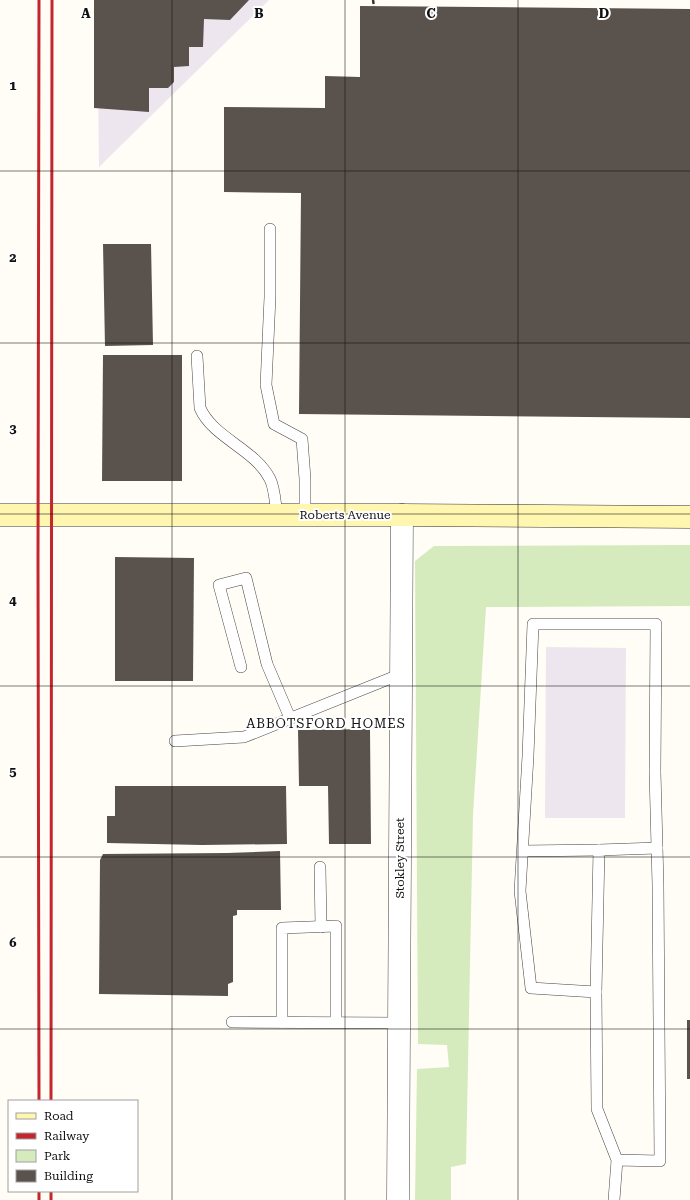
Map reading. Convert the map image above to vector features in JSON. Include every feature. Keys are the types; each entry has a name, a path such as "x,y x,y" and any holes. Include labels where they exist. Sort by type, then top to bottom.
{"main road":[{"name":"Roberts Avenue","path":"0,515 690,517"}],"street":[{"name":"Stokley Street","path":"398,1200 402,515"}],"lane":[{"path":"270,229 270,297 266,385 274,424 302,439 305,479 305,515"},
{"path":"197,356 200,408 210,424 263,469 270,479 274,490 277,515"},
{"path":"242,667 219,585 246,578 267,664 290,718"},
{"path":"596,992 531,988 520,891 528,756 533,624 656,624 655,772 660,1008 660,1160 617,1160"},
{"path":"175,740 244,737 401,674"},
{"path":"523,851 657,848"},
{"path":"598,850 596,992 597,1110 617,1160 614,1200"},
{"path":"320,868 320,927"},
{"path":"282,1022 282,928 336,926 336,1022"},
{"path":"232,1022 399,1023"}],"path":[{"path":"373,0 374,6"}],"shaded area":[{"path":"97,0 269,0 99,167"},
{"path":"546,647 626,648 625,818 545,818"}],"green space":[{"path":"690,545 690,606 486,607 473,815 466,1164 451,1167 451,1200 415,1200 417,1069 449,1067 447,1045 418,1044 415,561 434,546"}],"building":[{"path":"94,0 249,0 230,20 204,19 203,47 189,47 189,66 174,67 174,82 168,88 149,88 149,112 94,108"},
{"path":"360,6 690,9 690,418 299,414 301,193 224,192 224,107 325,108 325,76 360,77"},
{"path":"103,244 151,244 153,345 105,346"},
{"path":"103,355 182,355 182,481 102,481"},
{"path":"115,557 194,558 193,681 115,681"},
{"path":"370,729 371,844 329,844 328,786 299,786 298,730"},
{"path":"115,786 286,786 287,844 202,845 107,843 107,816 115,816"},
{"path":"280,851 281,910 237,910 237,915 233,916 233,982 228,984 228,996 99,994 100,860 103,854"},
{"path":"687,1020 690,1020 690,1079 687,1079"}],"railway":[{"path":"39,0 39,1100"},
{"path":"51,1100 52,0"},
{"path":"39,1192 39,1200"},
{"path":"51,1192 51,1200"}],"district":[{"name":"ABBOTSFORD HOMES","path":"326,723"}]}
